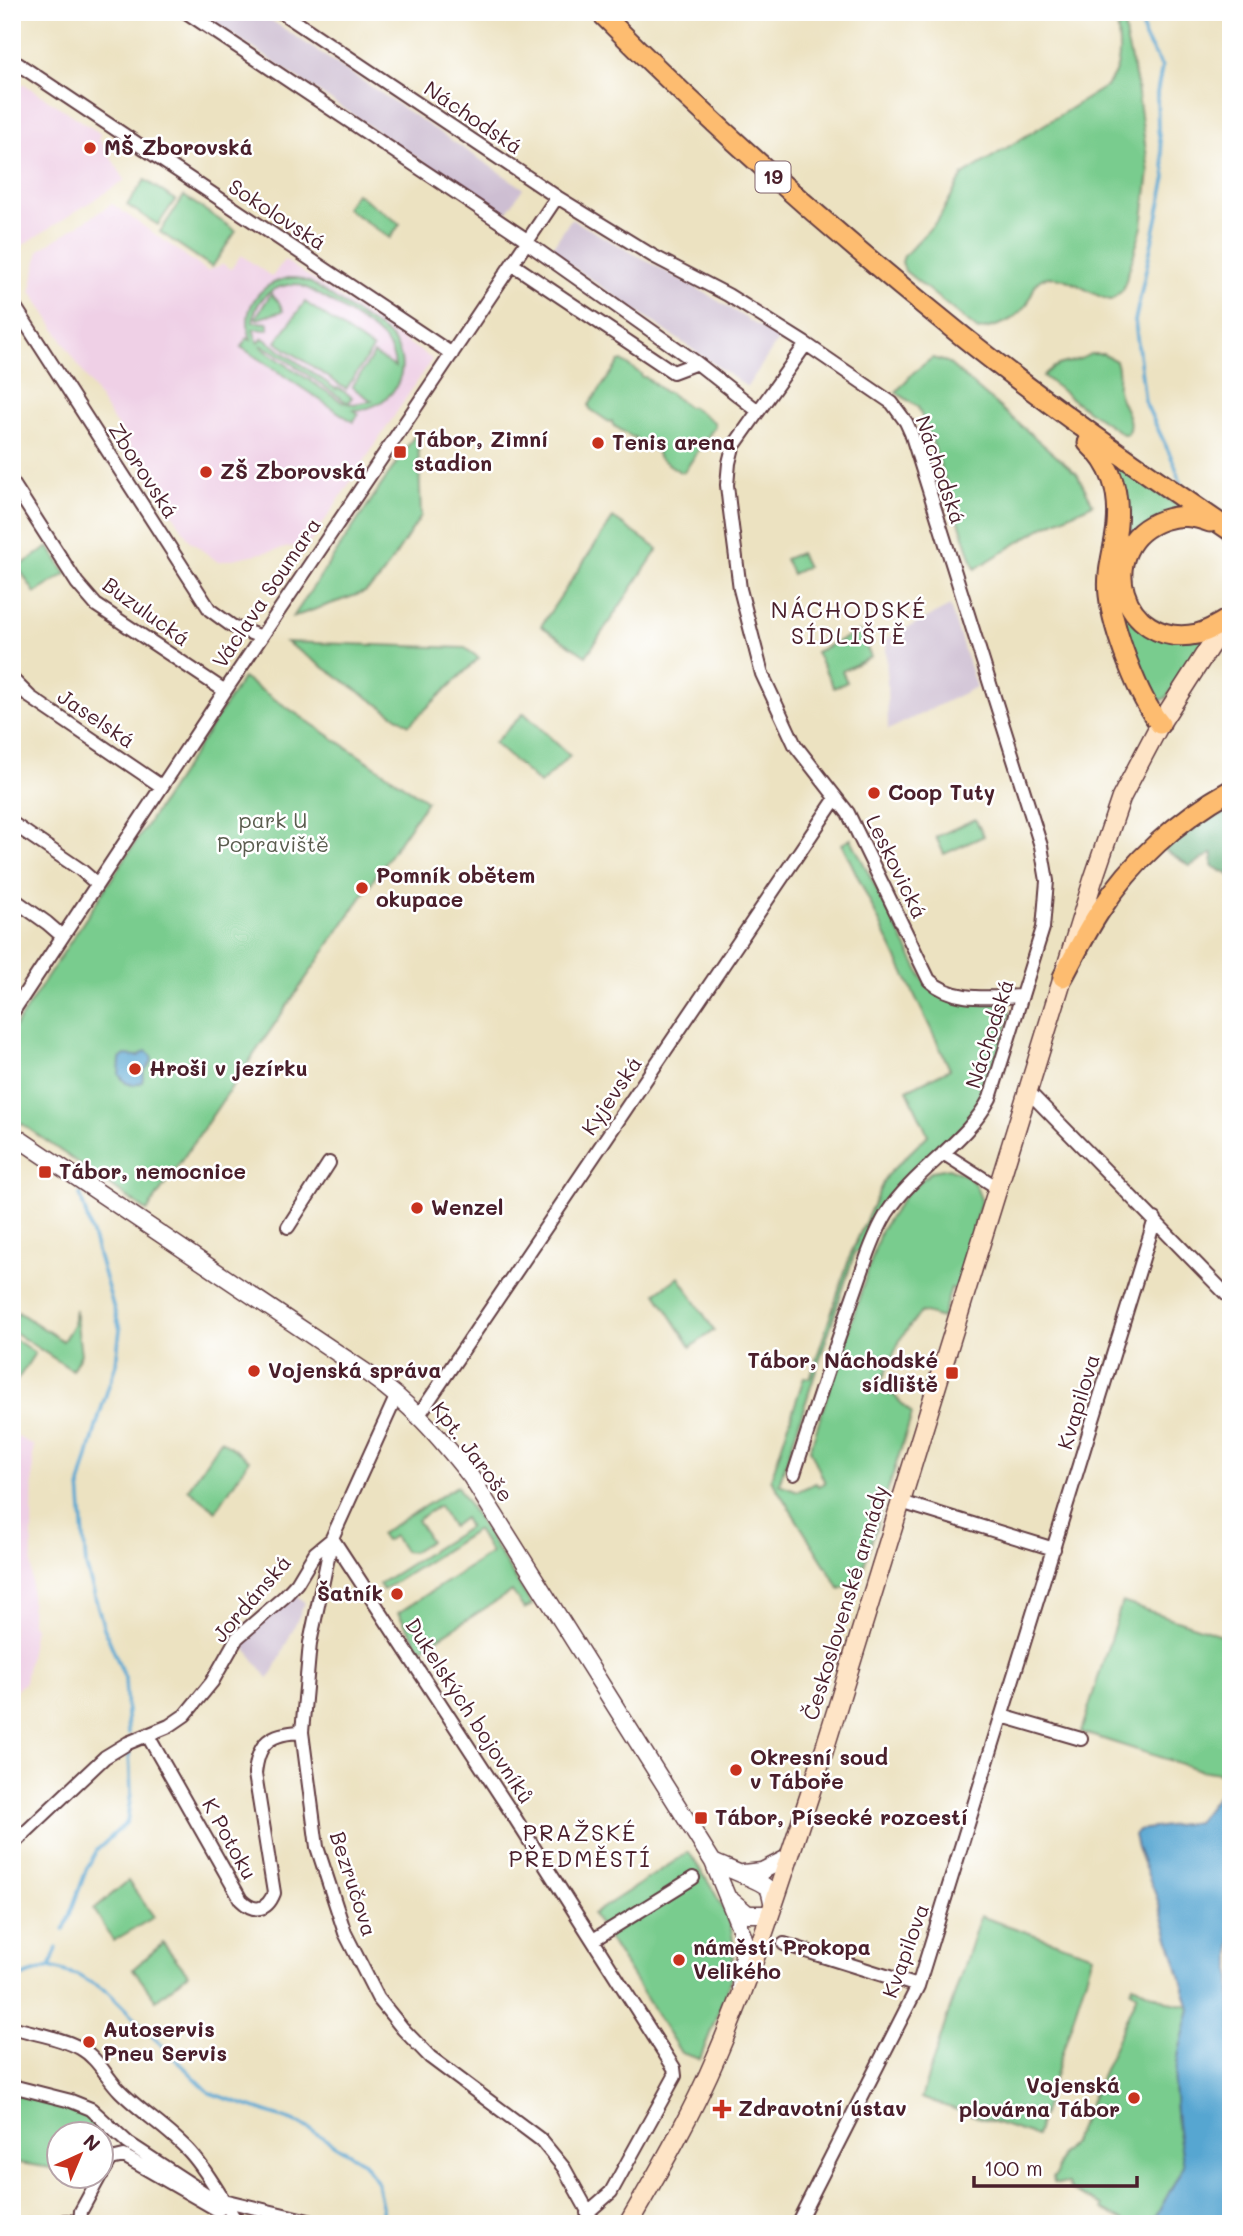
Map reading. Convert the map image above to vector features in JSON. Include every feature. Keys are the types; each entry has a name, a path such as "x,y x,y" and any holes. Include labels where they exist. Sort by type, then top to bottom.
{"main road":[{"name":"19","path":"600,12 796,198 945,322 1111,448 1229,530"},
{"path":"1012,375 1044,409 1102,456 1108,466 1116,492 1117,524 1109,575 1109,594 1123,645 1146,704 1160,724"},
{"path":"1229,530 1196,517 1174,516 1151,524 1127,551 1121,575 1122,587 1132,610 1150,627 1161,632 1173,635 1198,634 1231,618"},
{"name":"Československé armády","path":"627,2223 686,2120 717,2057 772,1910 1121,798 1160,724 1231,618"},
{"path":"1063,977 1100,910 1131,870 1187,819 1231,790"}],"street":[{"path":"186,12 527,241 697,363 758,411"},
{"name":"Náchodská","path":"281,12 556,197 653,256 728,295 806,344 892,404 911,433 1041,846 1047,881 1046,905 1038,947 990,1098 976,1119 906,1189 883,1220 869,1251 834,1350 794,1474"},
{"name":"Sokolovská","path":"12,60 452,354"},
{"name":"Václava Soumara","path":"12,1013 556,197"},
{"path":"512,264 673,372 697,363"},
{"name":"Zborovská","path":"12,302 210,610 232,626 261,637"},
{"name":"Leskovická","path":"806,344 733,447 729,463 727,485 740,589 752,643 775,706 795,744 848,813 929,980 943,991 954,995 1022,996"},
{"name":"Buzulucká","path":"12,482 76,583 96,605 225,691"},
{"name":"Jaselská","path":"12,679 30,698 161,786"},
{"name":"Kyjevská","path":"419,1415 836,798"},
{"path":"12,823 97,884"},
{"path":"12,898 62,936"},
{"path":"1028,1091 1228,1296"},
{"name":"Kpt. Jaroše","path":"12,1134 330,1347 397,1395 419,1415 471,1478 713,1862 744,1938 740,1998"},
{"path":"943,1153 998,1188"},
{"path":"288,1227 329,1163"},
{"name":"Kvapilova","path":"802,2222 918,1986 1155,1219"},
{"name":"Bezručova","path":"397,1395 332,1538 310,1643 302,1732 321,1859 345,1933 379,1998 403,2029 430,2057 541,2140 554,2153 586,2218"},
{"path":"901,1502 1054,1549"},
{"name":"Jordánská","path":"12,1845 105,1757 185,1715 199,1701 237,1638 284,1597 297,1583 315,1553 332,1538"},
{"name":"Dukelských bojovníků","path":"332,1538 674,2068 675,2076 611,2192 586,2218"},
{"path":"1002,1716 1081,1739"},
{"name":"K Potoku","path":"148,1736 241,1900 255,1910 272,1900 274,1893 257,1794 256,1759 268,1739 286,1733 302,1732"},
{"path":"735,1873 762,1871 789,1857"},
{"path":"713,1862 766,1886 772,1910 748,1914 729,1898"},
{"path":"593,1940 693,1878"},
{"path":"784,1944 918,1986"},
{"path":"12,2027 62,2042 87,2053 121,2092 190,2152 211,2179 238,2224"},
{"path":"12,2086 59,2097 90,2109 128,2143 224,2203 321,2224"},
{"path":"116,2158 124,2156 218,2210 224,2203"},
{"path":"57,2224 66,2221 80,2223 81,2211 92,2190"},
{"path":"586,2218 595,2224"}],"shaded area":[{"path":"199,12 259,12 523,188 504,216"},
{"path":"24,84 101,134 99,138 125,180 12,252 12,87"},
{"path":"112,204 207,271 223,264 231,269 241,255 272,277 284,260 432,359 310,543 218,562 190,541 31,291 39,250"},
{"path":"571,219 707,294 779,339 747,387 550,251"},
{"path":"950,606 976,687 888,730 886,639"},
{"path":"12,1434 33,1445 31,1624 34,1627 25,1682 12,1694"},
{"path":"294,1593 305,1603 272,1675 268,1678 240,1641"}],"green space":[{"path":"1116,12 1123,12 1149,172 1142,227 1123,290 1111,300 1066,280 1045,278 1037,283 1028,302 1010,320 978,330 905,271 902,262 904,256 938,220 963,175 1105,87 1112,79 1119,52"},
{"path":"145,180 175,200 158,225 127,205"},
{"path":"356,193 400,224 390,238 346,208"},
{"path":"184,196 236,231 212,267 160,232"},
{"path":"288,278 311,283 386,333 396,345 401,358 398,382 391,393 369,408 354,410 359,414 353,422 241,347 247,338 251,340 248,329 250,309 254,300 268,286","holes":["296,284 328,300 379,335 393,356 395,367 374,354 352,387 372,401 348,403 352,397 336,389 263,338 258,343 253,329 268,330 268,323 253,322 254,314 261,300 273,290","260,345 275,352 348,403 342,402 263,349"]},
{"path":"271,294 283,311 257,319 256,317"},
{"path":"305,302 373,349 346,389 276,342"},
{"path":"1090,354 1103,354 1116,361 1119,396 1130,423 1127,434 1123,434 1080,405 1043,376 1056,366"},
{"path":"932,358 947,362 1077,474 1093,504 1045,526 975,569 918,407 896,392 913,373"},
{"path":"622,361 642,377 714,422 715,426 684,472 658,457 657,452 613,425 612,421 609,422 590,409 589,405"},
{"path":"415,435 418,435 421,516 379,580 365,592 293,617"},
{"path":"1114,461 1182,509 1124,542"},
{"path":"613,518 658,549 586,656 541,626"},
{"path":"49,547 66,574 35,593 18,567"},
{"path":"800,553 807,567 792,574 785,559"},
{"path":"1118,596 1122,607 1205,641 1162,700 1153,699 1125,632"},
{"path":"859,631 871,657 842,671 847,682 834,688 816,652"},
{"path":"286,642 465,648 479,658 409,725"},
{"name":"park U Popraviště","path":"243,678 427,801 147,1211 12,1117 12,1031"},
{"path":"524,713 570,756 540,784 494,743"},
{"path":"1231,801 1231,876 1212,866 1213,853 1190,866 1163,849 1206,815"},
{"path":"975,819 984,836 944,854 936,837"},
{"path":"851,839 926,985 952,999 1002,1002 1011,1012 994,1074 978,1109 897,1192 878,1219 864,1250 855,1252 779,1484 798,1491 816,1483 818,1486 825,1483 810,1449 881,1230 906,1194 932,1171 949,1168 967,1176 975,1184 981,1199 956,1289 951,1288 942,1318 922,1312 919,1314 901,1338 881,1382 912,1414 859,1581 840,1589 771,1479 804,1377 810,1378 851,1253 886,1176 928,1135 907,1090 950,1069 842,844"},
{"path":"679,1277 714,1330 691,1347 656,1293"},
{"path":"75,1309 81,1354 72,1370 12,1331 12,1322 18,1312 63,1341 73,1325"},
{"path":"12,1337 35,1353 12,1388"},
{"path":"221,1440 249,1460 216,1511 188,1489"},
{"path":"457,1486 532,1605 524,1609 512,1591 421,1649 398,1613 491,1553 477,1530 383,1590 379,1584 469,1527 464,1518 452,1527 439,1506 417,1520 430,1541 412,1552 404,1551 394,1536 385,1541 380,1534"},
{"path":"1122,1602 1231,1638 1231,1751 1225,1774 1200,1770 1081,1732"},
{"name":"náměstí Prokopa Velikého","path":"689,1852 728,1919 734,1948 732,1963 736,1966 700,2059 681,2053 593,1914"},
{"path":"128,1881 154,1917 113,1941 94,1909"},
{"path":"980,1916 1093,1955 1036,2136 921,2098"},
{"path":"163,1943 188,1974 156,2000 133,1969"},
{"name":"Vojenská plovárna Tábor","path":"1133,1985 1169,2002 1189,2006 1190,2009 1174,2085 1184,2165 1152,2224 1129,2224 1102,2209 1103,2206 1070,2190 1068,2184 1054,2183 1053,2177 1056,2175 1061,2154 1073,2142 1137,1994 1131,1991"},
{"path":"12,2095 48,2098 84,2112 89,2120 46,2120 46,2167 12,2162"}],"water":[{"path":"146,1051 151,1055 152,1061 144,1072 142,1082 134,1085 126,1083 119,1075 120,1059 125,1055 138,1056"},
{"path":"1231,1778 1231,2224 1152,2224 1184,2165 1174,2085 1190,2009 1157,1898 1134,1835 1138,1830 1197,1822"}],"waterway":[{"path":"1140,12 1145,38 1162,67 1157,93 1158,130 1166,177 1135,321 1145,402 1175,465 1182,487"},
{"path":"80,1194 120,1329 116,1364 80,1485 86,1566 104,1628 125,1678 128,1734"},
{"path":"64,1930 87,1868 97,1850 127,1822 131,1793 129,1752"},
{"path":"50,1967 57,1948"},
{"path":"12,1977 17,1978 50,1967 77,1975 108,1992 210,2093 301,2124 363,2162 377,2182 382,2206 382,2224"}],"place":[{"name":"MŠ Zborovská","path":"90,148"},
{"name":"Tenis arena","path":"598,443"},
{"name":"Tábor, Zimní stadion","path":"400,452"},
{"name":"ZŠ Zborovská","path":"206,472"},
{"name":"Coop Tuty","path":"874,793"},
{"name":"Pomník obětem okupace","path":"362,888"},
{"name":"Hroši v jezírku","path":"135,1069"},
{"name":"Tábor, nemocnice","path":"45,1172"},
{"name":"Wenzel","path":"417,1208"},
{"name":"Vojenská správa","path":"254,1371"},
{"name":"Tábor, Náchodské sídliště","path":"952,1373"},
{"name":"Šatník","path":"397,1594"},
{"name":"Okresní soud v Táboře","path":"736,1770"},
{"name":"Tábor, Písecké rozcestí","path":"701,1818"},
{"name":"náměstí Prokopa Velikého","path":"679,1960"},
{"name":"Autoservis Pneu Servis","path":"89,2042"},
{"name":"Vojenská plovárna Tábor","path":"1134,2098"},
{"name":"Zdravotní ústav","path":"722,2109"}],"district":[{"name":"NÁCHODSKÉ SÍDLIŠTĚ","path":"849,623"},
{"name":"PRAŽSKÉ PŘEDMĚSTÍ","path":"580,1846"}]}
